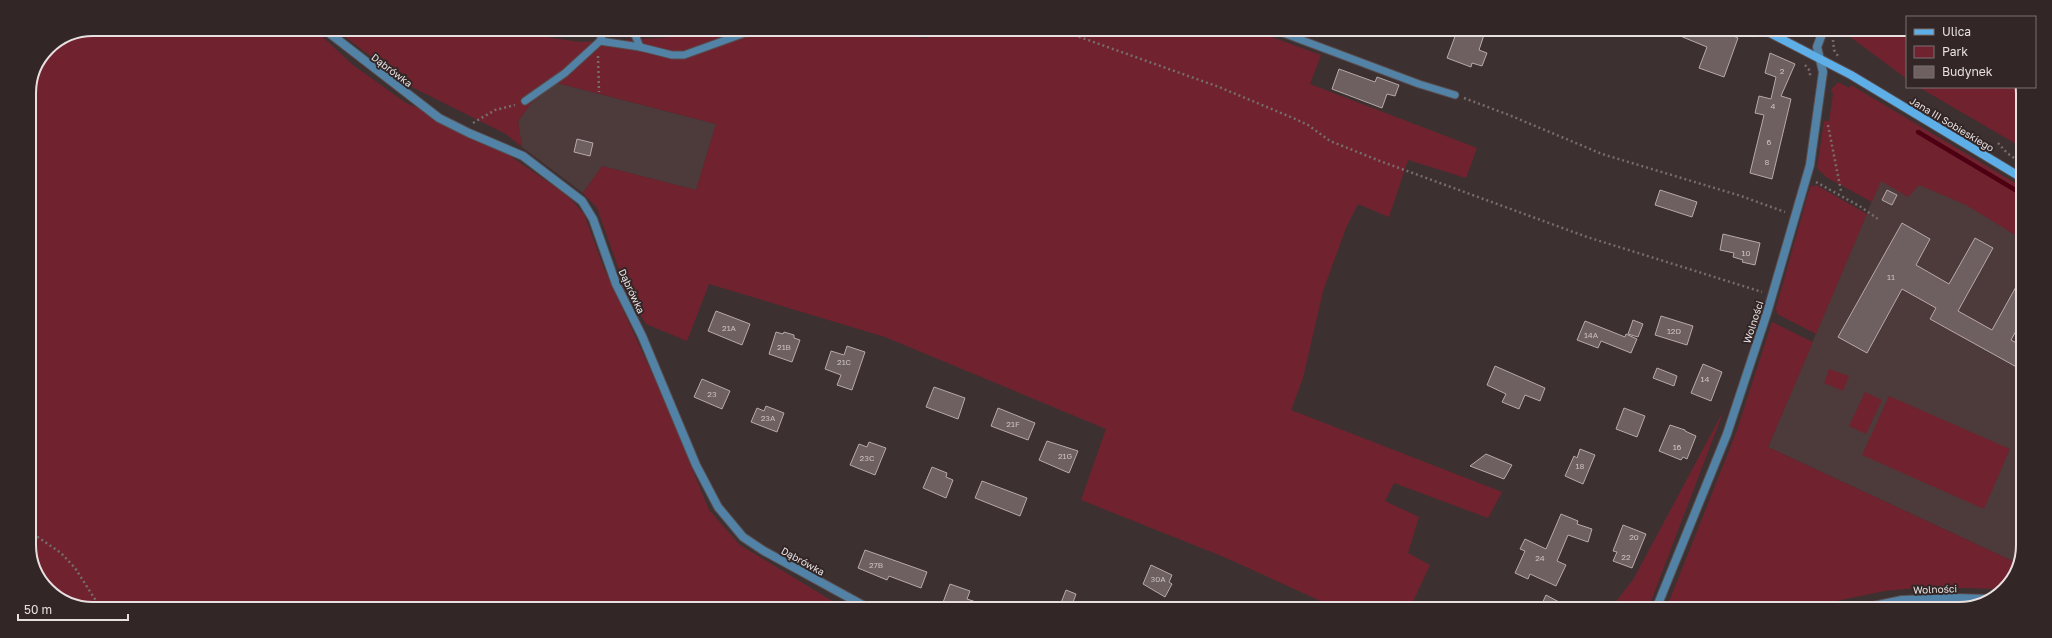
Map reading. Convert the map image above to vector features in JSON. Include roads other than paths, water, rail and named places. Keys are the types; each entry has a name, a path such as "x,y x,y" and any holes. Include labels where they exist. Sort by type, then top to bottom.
{"street":[{"name":"Dąbrówka","path":"333,36 439,118 469,134 523,156 582,201 593,219 616,284 642,336 696,465 718,507 743,537 764,551 857,602"},
{"name":"Jana III Sobieskiego","path":"1776,36 1820,59 2016,174"},
{"name":"Wolności","path":"1659,602 1727,434 1772,294 1810,165 1822,72 1817,47 1821,36"},
{"name":"Wolności","path":"1892,602 1902,600 1979,599"}],"lane":[{"path":"525,101 565,73 600,41 602,36"},
{"path":"635,36 640,47"},
{"path":"600,41 640,47 672,55 684,55 734,36"},
{"path":"1291,36 1419,84 1455,95"}],"waterway":[{"path":"1918,132 2016,190"}]}
